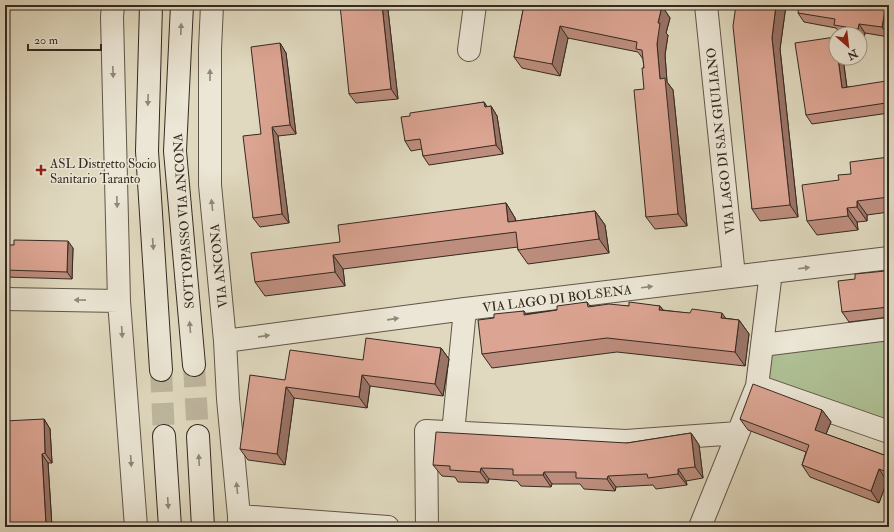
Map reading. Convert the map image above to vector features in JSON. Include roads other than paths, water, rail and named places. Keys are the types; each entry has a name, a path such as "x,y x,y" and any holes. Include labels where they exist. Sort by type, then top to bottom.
{"street":[{"path":"113,5 112,17 119,302 136,527"},
{"path":"151,5 147,151 161,370"},
{"name":"SOTTOPASSO VIA ANCONA","path":"182,5 176,151 194,365"},
{"name":"VIA ANCONA","path":"212,5 210,49 210,185 225,341 228,399 239,521"},
{"path":"469,50 475,5"},
{"name":"VIA LAGO DI SAN GIULIANO","path":"706,5 734,276"},
{"name":"VIA LAGO DI BOLSENA","path":"225,341 466,309 889,258"},
{"path":"700,527 757,386 771,272"},
{"path":"5,299 119,302"},
{"path":"453,433 466,309"},
{"path":"762,345 889,329"},
{"path":"757,386 889,432"},
{"path":"427,527 426,431 626,440 738,433"},
{"path":"164,436 170,527"},
{"path":"198,436 203,527"},
{"path":"239,521 388,527"}],"tunnel":[{"path":"194,365 198,436"},
{"path":"161,370 164,436"}],"place":[{"name":"ASL Distretto Socio Sanitario Taranto","path":"41,170"}]}
